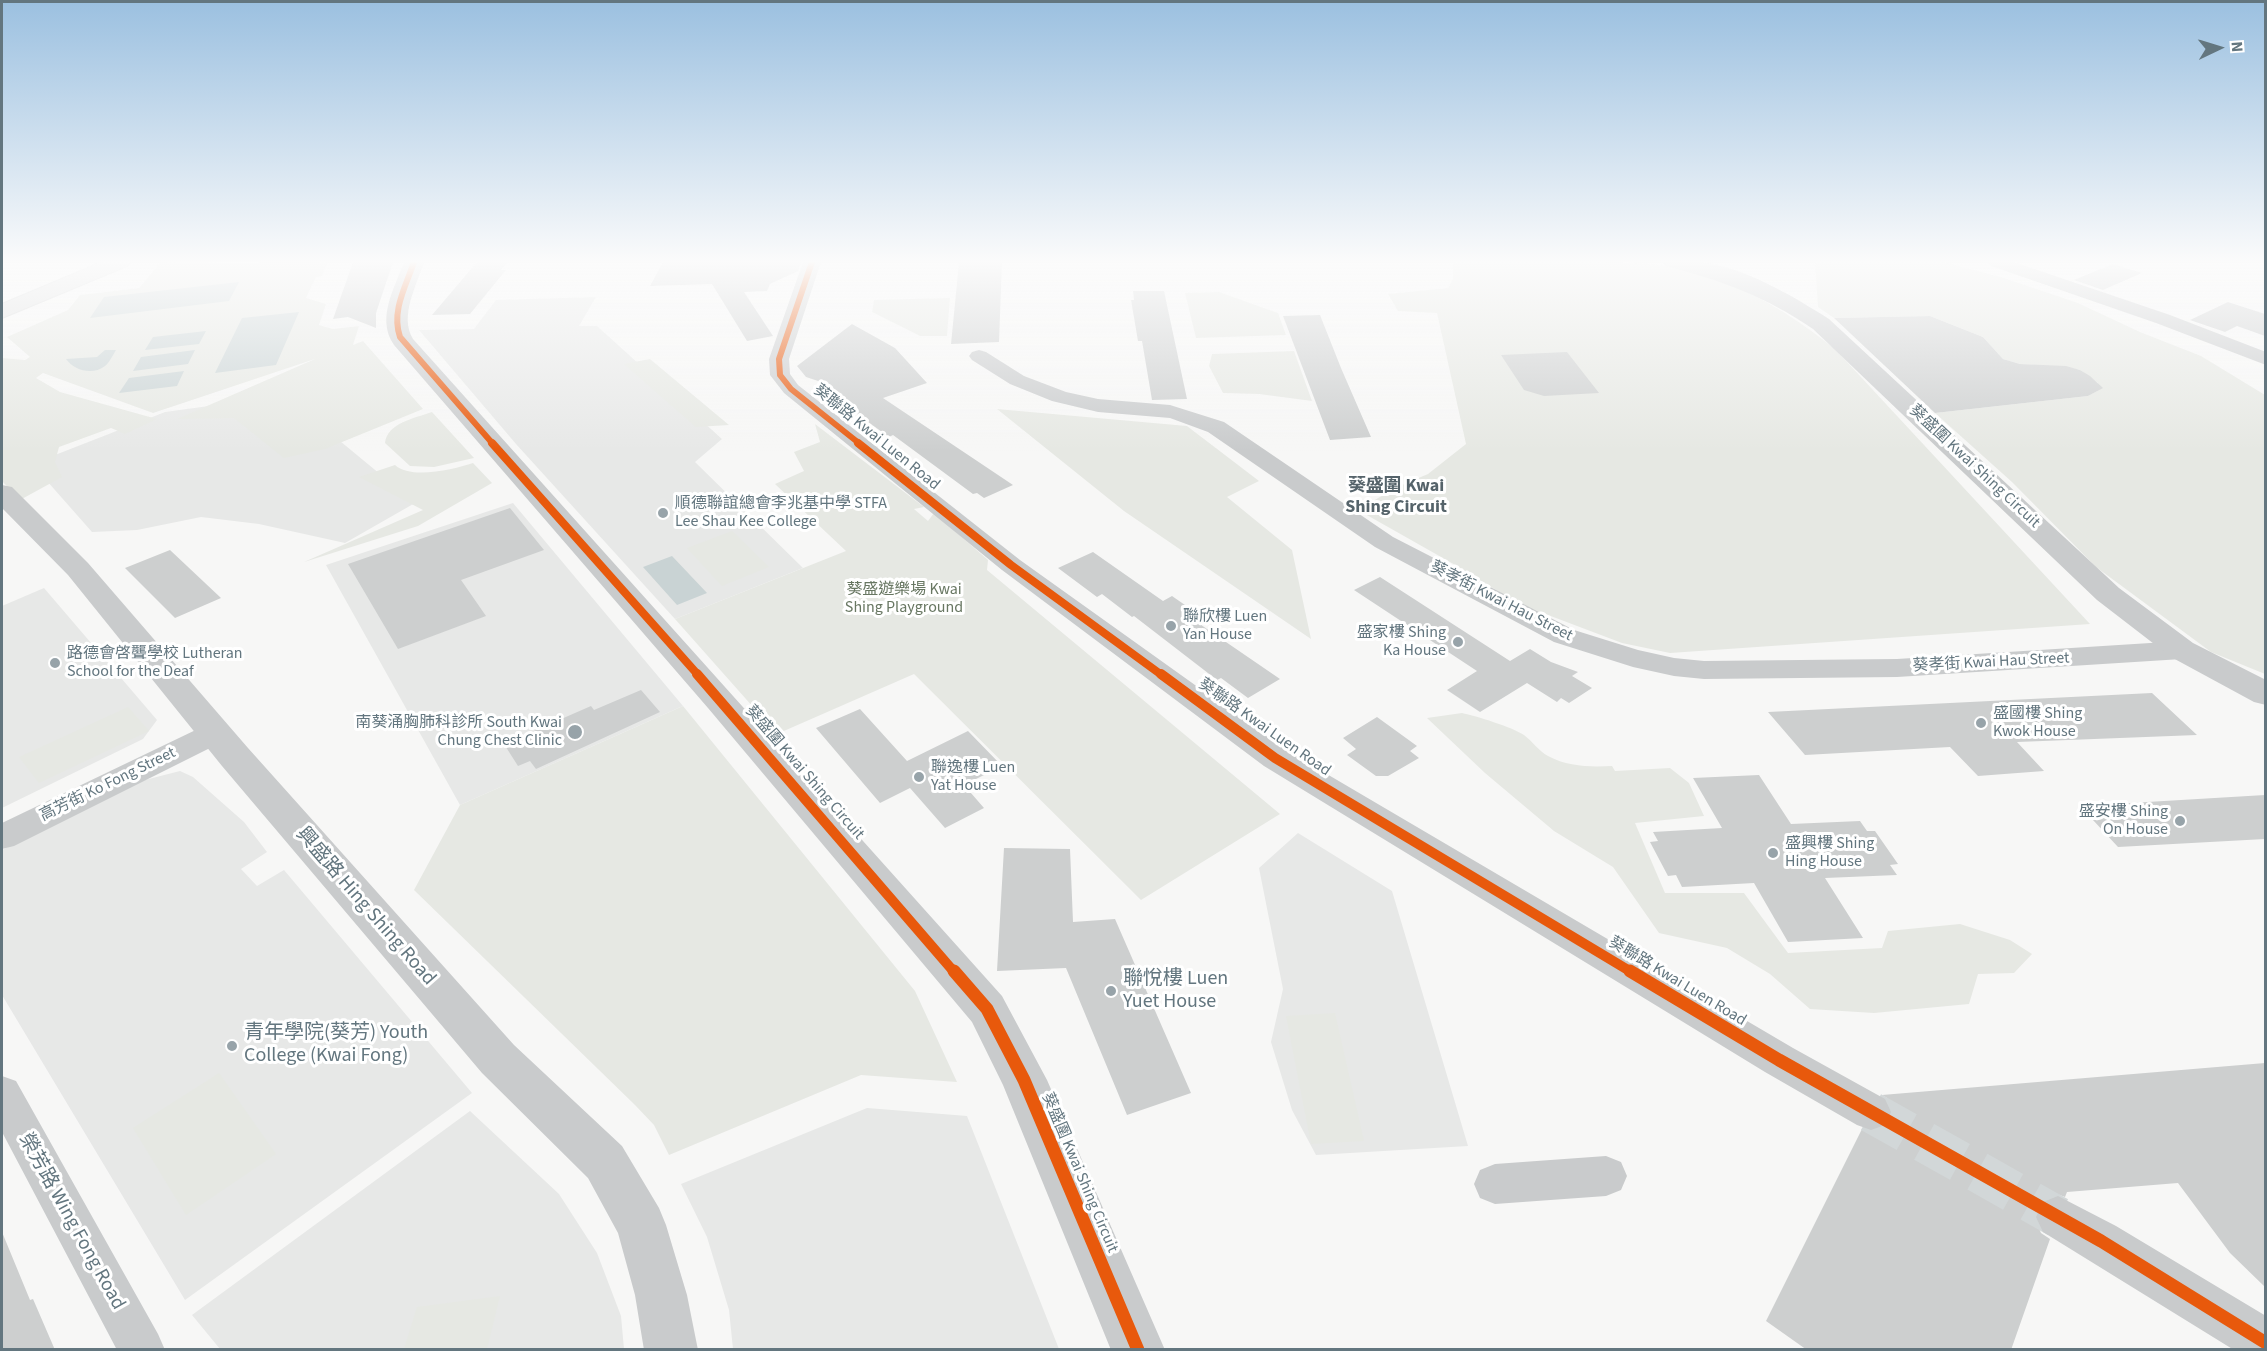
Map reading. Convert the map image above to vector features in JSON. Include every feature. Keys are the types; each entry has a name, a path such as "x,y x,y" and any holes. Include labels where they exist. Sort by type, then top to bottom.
{"street":[{"name":"葵盛圍 Kwai Shing Circuit","path":"398,325 399,335 407,345 720,700 987,1010 1024,1080 1138,1350"},
{"name":"葵聯路 Kwai Luen Road","path":"791,325 779,359 780,375 791,389 1005,561 1275,758 1538,917 1871,1112"},
{"name":"葵盛圍 Kwai Shing Circuit","path":"1822,325 2108,594 2182,650 2265,693"},
{"path":"2176,325 2265,359"},
{"name":"葵孝街 Kwai Hau Street","path":"979,356 1007,376 1068,399 1089,404 1164,410 1188,416 1216,428 1384,542 1564,636 1633,658 1674,668 1704,670 1897,668 2182,650"},
{"name":"興盛路 Hing Shing Road","path":"2,493 78,569 214,732 507,1069 605,1162 641,1225 661,1295 671,1350"},
{"name":"高芳街 Ko Fong Street","path":"2,837 214,732"},
{"name":"榮芳路 Wing Fong Road","path":"2,1094 133,1346"},
{"path":"1495,1184 1606,1176"},
{"path":"2058,1217 2111,1247 2265,1343"}],"shaded area":[{"path":"239,325 293,325 276,365 215,373"},
{"name":"順德聯誼總會李兆基中學 STFA Lee Shau Kee College","path":"477,325 597,326 722,439 695,462 803,568 675,619 516,444 419,330 474,329"},
{"path":"206,331 199,344 145,350 153,337"},
{"path":"105,350 116,350 106,365 95,371 78,369 66,359 97,357"},
{"path":"195,350 188,364 133,371 141,357"},
{"path":"184,371 177,386 119,393 129,378"},
{"path":"238,402 340,441 415,503 345,543 259,524 201,517 137,530 92,532 32,464 165,412"},
{"path":"513,503 683,706 460,805 326,565"},
{"path":"672,556 707,593 677,605 643,567"},
{"name":"路德會啓聾學校 Lutheran School for the Deaf","path":"44,588 157,720 143,739 2,808 2,606"},
{"name":"青年學院(葵芳) Youth College (Kwai Fong)","path":"180,771 193,777 244,822 267,852 241,869 257,886 284,870 472,1093 185,1300 2,995 2,850 137,782"},
{"path":"1298,833 1392,891 1468,1146 1316,1155 1292,1110 1271,1042 1283,989 1259,868"},
{"path":"867,1108 967,1116 1059,1349 733,1349 729,1310 707,1237 681,1184"},
{"path":"470,1111 559,1194 597,1253 621,1316 624,1349 220,1349 192,1315"}],"green space":[{"path":"34,325 319,325 333,329 359,326 353,345 363,341 423,409 325,449 284,458 234,418 177,419 315,359 153,413 43,373 36,378 60,392 157,419 125,434 111,428 59,447 55,462 62,477 20,500 2,481 2,358 25,360 30,357 7,337"},
{"path":"898,325 948,325 947,336 920,336"},
{"path":"1193,325 1282,325 1286,335 1196,338"},
{"path":"1440,325 1802,325 1835,349 2090,624 1670,653 1622,643 1519,604 1358,510 1395,488 1428,474 1466,444"},
{"path":"1953,325 2125,325 2201,356 2265,395 2265,674 2211,652 2096,567 2012,482 1935,413 2088,396 2097,391 2098,383 2080,370 2020,364 2003,359 1983,337"},
{"path":"1294,351 1312,401 1259,394 1223,393 1209,366 1212,354"},
{"path":"650,359 729,425 696,427 624,364"},
{"path":"997,409 1187,426 1259,481 1227,497 1292,550 1311,639 1124,511"},
{"path":"432,412 474,458 434,467 410,466 385,443 387,436 396,426"},
{"name":"葵盛遊樂場 Kwai Shing Playground","path":"815,424 924,507 914,509 928,521 934,513 988,560 987,570 1280,814 1141,900 914,674 777,734 675,619 846,551 775,484 804,471 794,452 820,442"},
{"path":"473,463 492,483 418,526 304,562 423,510 359,477 395,465 411,472 422,473"},
{"path":"732,531 769,567 722,586 687,548"},
{"path":"683,706 915,991 957,1082 861,1075 669,1155 654,1125 635,1105 414,890 460,805"},
{"path":"128,707 149,731 39,783 19,757"},
{"path":"1462,713 1518,732 1527,737 1545,754 1563,762 1588,766 1612,766 1615,771 1670,768 1689,783 1704,816 1635,823 1665,893 1744,893 1788,953 1882,948 1888,931 1960,924 2010,940 2032,954 2014,973 1978,974 1969,1004 1874,1013 1810,1009 1770,974 1727,948 1659,933 1613,867 1554,831 1485,773 1427,718"},
{"path":"1335,1013 1364,1141 1311,1144 1286,1016"},
{"path":"219,1073 276,1154 186,1215 133,1128"},
{"path":"500,1296 487,1349 404,1349 417,1307"}],"building":[{"path":"737,325 766,325 773,336 747,341"},
{"path":"851,325 854,325 895,348 927,383 883,398 1013,485 984,498 977,493 973,494 893,435 889,437 850,409 840,411 824,399 818,381 806,377 797,366"},
{"path":"953,325 1000,325 999,342 951,344"},
{"path":"1135,325 1171,325 1187,399 1152,400 1142,341 1138,341"},
{"path":"1286,325 1324,325 1371,437 1330,440"},
{"path":"1841,325 1953,325 1983,337 2003,359 2020,364 2066,366 2080,370 2103,388 2088,396 1935,413"},
{"path":"2205,325 2265,325 2265,336 2237,326 2225,332"},
{"path":"1567,352 1599,393 1544,396 1524,390 1501,355"},
{"path":"510,508 544,550 461,580 486,616 398,649 348,564"},
{"path":"170,550 221,598 175,618 125,568"},
{"name":"聯欣樓 Luen Yan House","path":"1093,552 1163,601 1172,596 1195,612 1188,616 1280,679 1248,698 1221,678 1217,680 1102,594 1097,597 1058,568"},
{"name":"盛家樓 Shing Ka House","path":"1380,577 1510,661 1530,649 1551,662 1578,672 1572,676 1592,688 1569,703 1561,698 1557,702 1527,683 1480,712 1447,690 1477,671 1354,590"},
{"name":"南葵涌胸肺科診所 South Kwai Chung Chest Clinic","path":"641,690 660,712 536,769 530,761 518,766 504,744 591,706 594,710"},
{"name":"盛國樓 Shing Kwok House","path":"2152,693 2197,735 2017,742 2044,771 1978,776 1950,747 1805,755 1768,712"},
{"name":"聯逸樓 Luen Yat House","path":"860,709 907,761 968,731 1002,766 964,785 984,808 945,828 910,788 880,803 816,728"},
{"path":"1377,717 1417,746 1410,751 1419,758 1388,776 1376,776 1347,755 1356,749 1343,738"},
{"name":"盛興樓 Shing Hing House","path":"1759,775 1791,824 1860,821 1867,831 1875,831 1898,864 1890,865 1897,875 1825,878 1863,938 1788,942 1754,883 1682,887 1676,875 1668,876 1650,842 1658,841 1653,832 1722,828 1693,778"},
{"name":"盛安樓 Shing On House","path":"2265,795 2265,839 2118,847 2080,806"},
{"name":"聯悅樓 Luen Yuet House","path":"1004,848 1070,849 1073,922 1115,919 1191,1093 1127,1115 1066,968 997,971"},
{"path":"2265,1063 2265,1287 2230,1253 2178,1183 2067,1192 2065,1197 2057,1194 2041,1201 2034,1218 2041,1233 2050,1239 2011,1350 1807,1350 1766,1321 1862,1129 1872,1132 1887,1126 1893,1111 1887,1098 1882,1095"},
{"path":"2,1232 30,1300 33,1299 55,1350 2,1350"}],"tunnel":[{"path":"1871,1112 2058,1217"}],"cycle path":[{"path":"397,325 400,337 421,363 720,700 987,1009 1024,1080 1138,1350"},
{"path":"791,325 779,359 780,375 791,389 1011,565 1275,758 1779,1060 2101,1241 2266,1343"}],"place":[{"name":"順德聯誼總會李兆基中學 STFA Lee Shau Kee College","path":"663,513"},
{"name":"聯欣樓 Luen Yan House","path":"1171,626"},
{"name":"盛家樓 Shing Ka House","path":"1458,642"},
{"name":"路德會啓聾學校 Lutheran School for the Deaf","path":"55,663"},
{"name":"盛國樓 Shing Kwok House","path":"1981,723"},
{"name":"南葵涌胸肺科診所 South Kwai Chung Chest Clinic","path":"575,732"},
{"name":"聯逸樓 Luen Yat House","path":"919,777"},
{"name":"盛安樓 Shing On House","path":"2180,821"},
{"name":"盛興樓 Shing Hing House","path":"1773,853"},
{"name":"聯悅樓 Luen Yuet House","path":"1111,991"},
{"name":"青年學院(葵芳) Youth College (Kwai Fong)","path":"232,1046"}],"district":[{"name":"葵盛圍 Kwai Shing Circuit","path":"1396,497"}]}
